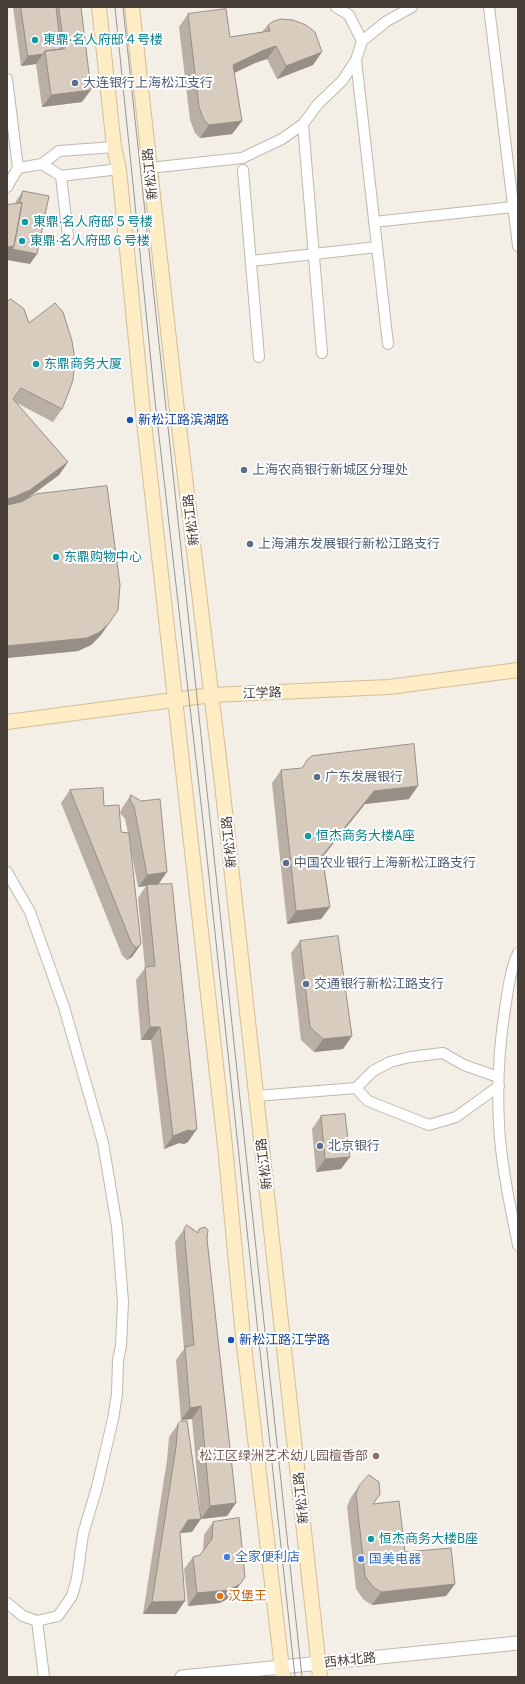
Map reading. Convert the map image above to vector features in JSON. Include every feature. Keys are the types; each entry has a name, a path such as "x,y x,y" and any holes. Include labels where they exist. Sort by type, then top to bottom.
{"main road":[{"path":"99,7 114,147 119,169 144,422 225,1146 243,1336 283,1672"},
{"name":"新松江路","path":"132,7 176,402 212,695 274,1246 320,1677"},
{"name":"江学路","path":"7,722 212,695 389,687 518,670"}],"street":[{"path":"336,7 349,14 362,40"},
{"path":"489,7 518,246"},
{"path":"149,168 242,158 282,139 303,124 318,104 342,81 356,60 362,40 387,21 410,8"},
{"path":"356,60 388,344"},
{"path":"7,79 18,168 7,186"},
{"path":"303,124 322,353"},
{"path":"18,168 42,164 59,151 114,147"},
{"path":"42,164 61,176 119,169"},
{"path":"243,170 259,357"},
{"path":"61,176 68,236"},
{"path":"374,222 513,207"},
{"path":"250,262 377,247"},
{"path":"7,872 30,912 64,1007 104,1143 117,1226 123,1302 121,1346 118,1360 117,1394 113,1419 98,1487 83,1534 77,1578 72,1596 58,1616 37,1621 22,1616 7,1603"},
{"path":"518,953 512,967 504,1014 500,1049 499,1081 499,1125 506,1182 518,1245"},
{"path":"256,1096 356,1088 373,1072 390,1062 410,1057 443,1054 499,1081"},
{"path":"356,1088 368,1101 429,1124 456,1117 499,1081"},
{"path":"37,1621 44,1677"},
{"name":"西林北路","path":"182,1677 283,1672 319,1663 518,1642"}],"building":[{"name":"東鼎·名人府邸４号楼","path":"21,7 56,7 61,49 45,51 43,54 28,56"},
{"path":"59,7 81,7 91,90 51,95 45,51 64,49"},
{"path":"226,9 230,37 270,31 268,25 274,21 281,19 293,20 306,25 315,32 322,52 286,66 276,46 233,65 242,121 209,125 204,120 199,107 188,14"},
{"path":"23,191 49,196 37,254 12,249 14,246"},
{"path":"22,203 14,246 7,247 7,205"},
{"path":"11,299 24,309 29,323 55,303 63,312 72,341 75,360 73,380 62,409 21,388 13,399 68,462 30,490 7,499 7,302"},
{"name":"东鼎购物中心","path":"107,486 120,585 118,610 110,622 100,632 87,638 7,646 7,505 21,502 36,494"},
{"name":"恒杰商务大楼A座","path":"414,744 418,786 374,791 322,856 330,907 296,911 281,770 302,768 312,756"},
{"path":"103,788 104,806 119,805 121,832 129,833 141,944 136,948 131,942 70,790"},
{"path":"131,795 141,801 160,799 167,872 147,875 134,806 130,800"},
{"path":"172,884 197,1129 193,1131 188,1130 173,1136 160,1027 150,1027 145,967 155,966 147,885"},
{"path":"338,936 352,1036 323,1039 310,1027 300,941"},
{"path":"345,1114 350,1157 325,1159 321,1116"},
{"path":"187,1225 198,1233 199,1229 205,1227 208,1230 207,1239 236,1503 210,1506 201,1406 190,1408 185,1347 194,1345 184,1229"},
{"path":"181,1421 187,1421 201,1519 188,1520 180,1533 185,1601 152,1602 176,1447 178,1424"},
{"name":"恒杰商务大楼B座","path":"369,1475 379,1482 380,1494 373,1504 399,1501 405,1552 451,1548 455,1584 381,1592 373,1587 365,1576 356,1494 359,1486"},
{"path":"239,1518 245,1577 240,1584 229,1590 197,1593 193,1557 200,1555 212,1539 213,1522"}],"tram line":[{"path":"115,7 155,401 204,830 295,1677"},
{"path":"123,7 302,1677"}],"place":[{"name":"東鼎·名人府邸４号楼","path":"35,40"},
{"name":"大连银行上海松江支行","path":"75,83"},
{"name":"東鼎·名人府邸５号楼","path":"25,222"},
{"name":"東鼎·名人府邸６号楼","path":"22,241"},
{"name":"东鼎商务大厦","path":"36,364"},
{"name":"新松江路滨湖路","path":"130,420"},
{"name":"上海农商银行新城区分理处","path":"244,470"},
{"name":"上海浦东发展银行新松江路支行","path":"250,544"},
{"name":"东鼎购物中心","path":"56,557"},
{"name":"广东发展银行","path":"317,777"},
{"name":"恒杰商务大楼A座","path":"308,836"},
{"name":"中国农业银行上海新松江路支行","path":"286,863"},
{"name":"交通银行新松江路支行","path":"306,984"},
{"name":"北京银行","path":"320,1146"},
{"name":"新松江路江学路","path":"231,1340"},
{"name":"松江区绿洲艺术幼儿园檀香部","path":"376,1456"},
{"name":"恒杰商务大楼B座","path":"371,1539"},
{"name":"全家便利店","path":"227,1557"},
{"name":"国美电器","path":"361,1559"},
{"name":"汉堡王","path":"220,1596"}]}
